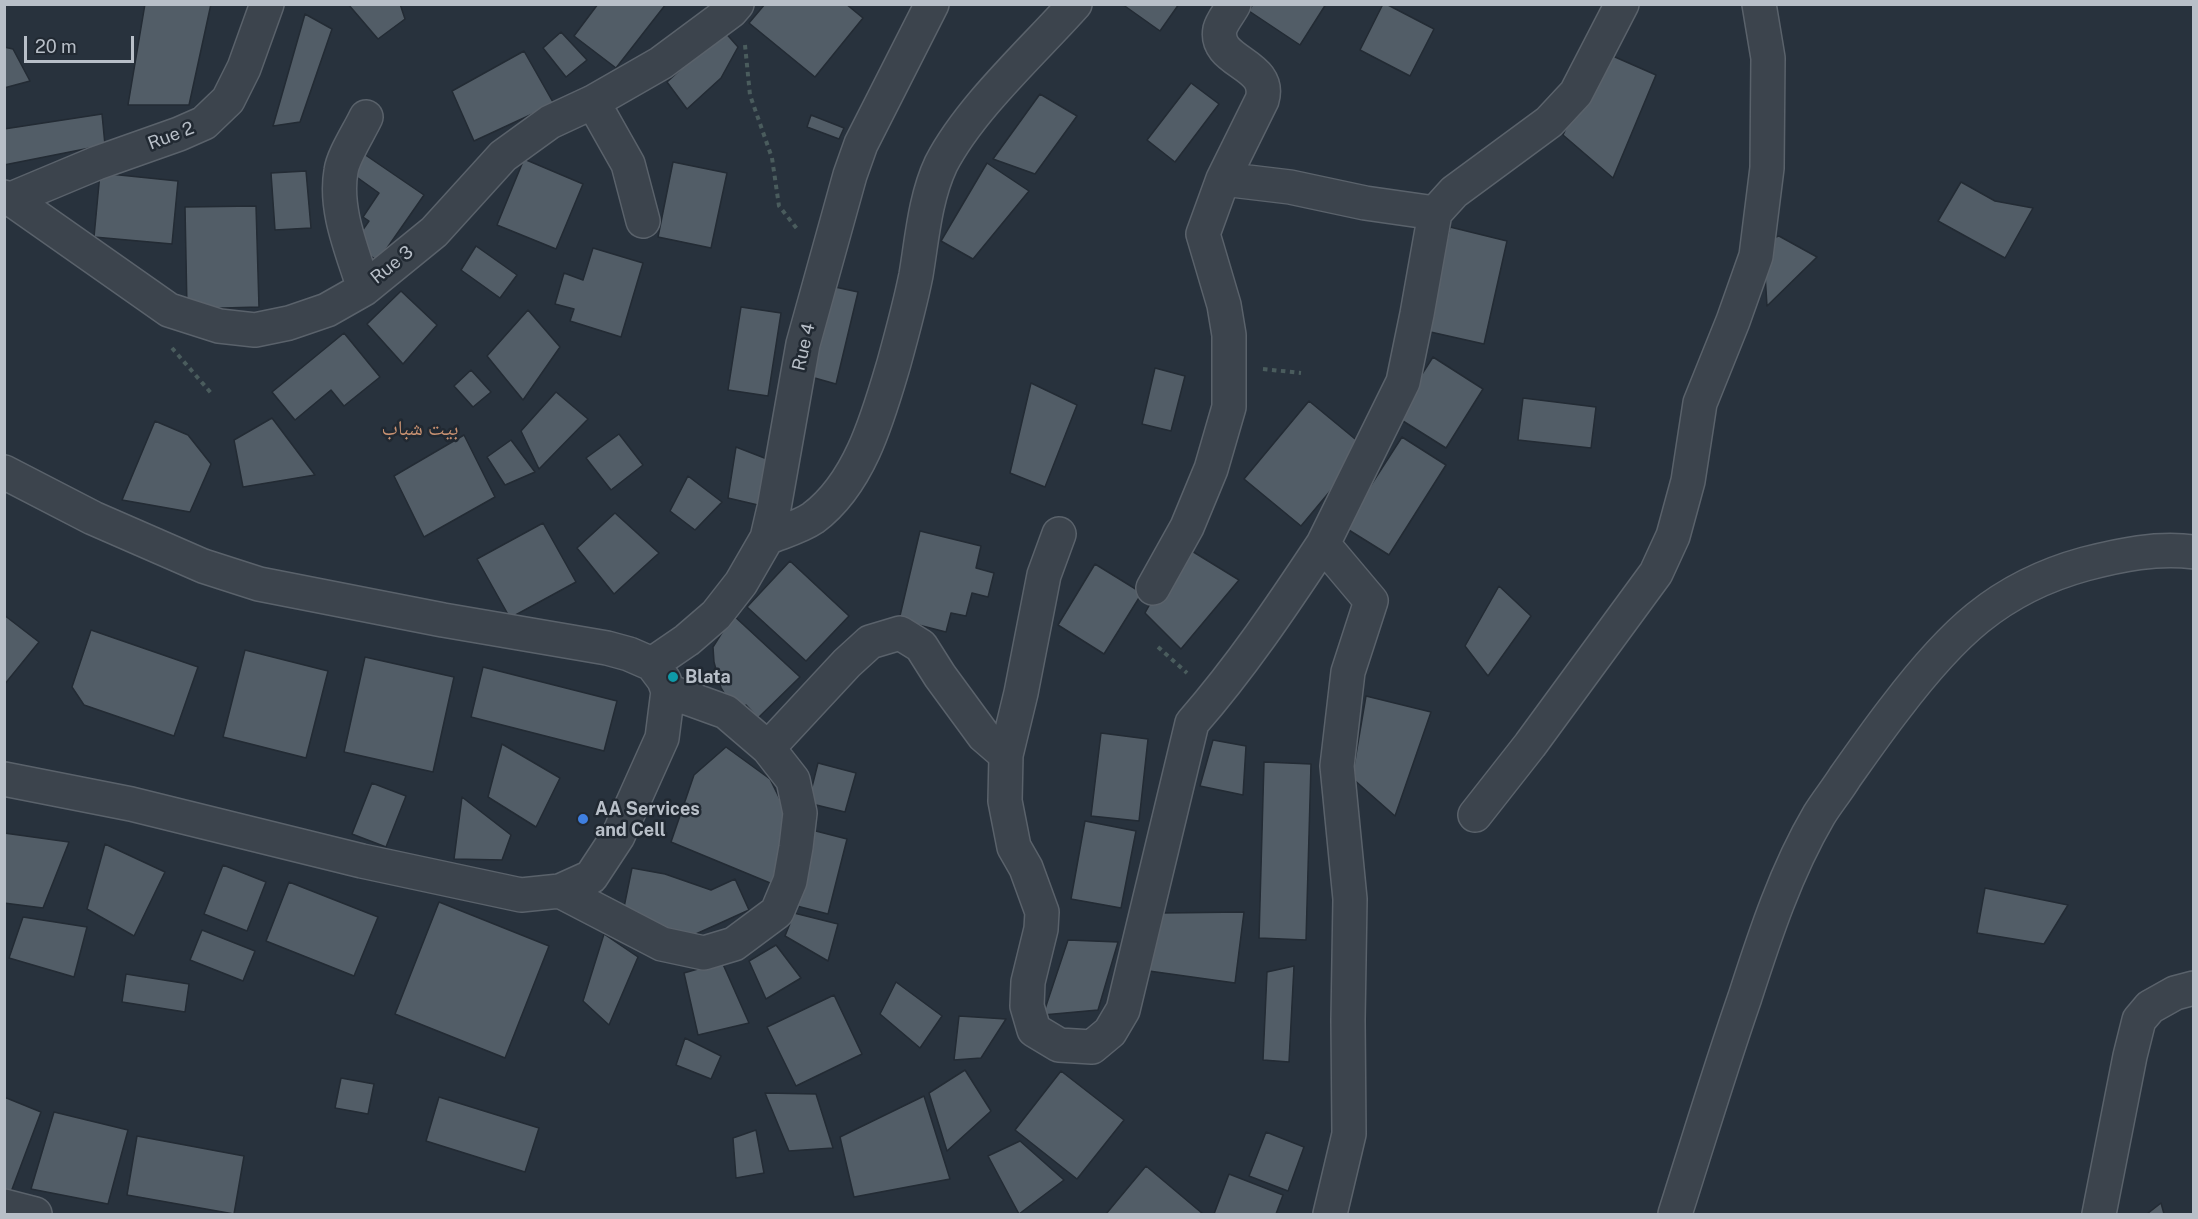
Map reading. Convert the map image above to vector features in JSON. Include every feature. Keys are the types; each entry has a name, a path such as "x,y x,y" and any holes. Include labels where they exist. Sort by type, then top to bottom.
{"street":[{"name":"Rue 2","path":"8,198 204,123 228,100 244,68 267,4"},
{"name":"Rue 3","path":"8,198 169,310 219,326 255,330 289,323 327,310 364,289 434,232 503,156 550,122 592,102 661,63 731,11 737,4"},
{"name":"Rue 4","path":"660,677 687,640 716,615 741,583 767,538 803,344 850,175 861,144 932,4"},
{"path":"767,538 812,519 835,497 854,468 879,414 910,306 930,199 940,166 956,137 987,99 1075,4"},
{"path":"1154,588 1191,517 1211,469 1229,407 1229,335 1224,305 1203,234 1223,179 1265,90 1262,82 1251,69 1234,58 1222,44 1220,29 1234,4"},
{"path":"1059,534 1044,575 1021,693 1006,755 1005,801 1014,847 1026,868 1042,912 1041,930 1028,982 1027,1006 1034,1030 1059,1045 1092,1047 1110,1032 1123,1010 1192,723 1216,696 1279,611 1323,544 1402,382 1417,315 1435,213 1454,192 1549,122 1576,93 1622,4"},
{"path":"1475,815 1530,745 1656,573 1673,536 1688,481 1700,403 1756,256 1767,168 1768,58 1759,4"},
{"path":"592,102 628,164 643,220"},
{"path":"364,289 344,223 339,195 341,169 366,117"},
{"path":"1223,179 1290,187 1365,203 1435,213"},
{"path":"4,472 93,518 203,566 259,584 443,620 607,648 629,654 660,677 726,712 768,748 793,780 800,813 790,881 777,912 734,944 704,953 662,944 560,891"},
{"path":"1323,544 1371,601 1347,672 1337,766 1350,899 1349,1134 1330,1215"},
{"path":"1675,1215 1759,953 1794,867 1819,815 1928,665 1966,627 2010,594 2064,570 2124,554 2180,550 2193,552"},
{"path":"768,748 847,663 870,642 900,633 921,646 984,736 1006,755"},
{"path":"4,779 131,804 363,861 521,895 560,891 591,877 618,836 662,738 660,677"},
{"path":"2099,1215 2139,1020 2150,1007 2175,993 2193,988"},
{"path":"4,1206 35,1215"}],"path":[{"path":"746,62 750,95 772,158 779,206 801,237"}],"building":[{"path":"145,4 211,4 189,105 128,105"},
{"path":"348,4 400,4 405,19 378,39"},
{"path":"598,4 666,4 616,68 574,36"},
{"path":"765,4 846,4 863,18 815,77 749,23"},
{"path":"1122,4 1179,4 1160,31"},
{"path":"1253,4 1326,4 1300,45 1249,11"},
{"path":"1383,4 1434,29 1410,76 1360,50"},
{"path":"305,14 332,29 300,122 273,126"},
{"path":"723,30 738,47 721,78 687,109 667,82"},
{"path":"561,32 587,60 566,77 543,48"},
{"path":"4,47 13,49 30,81 4,88"},
{"path":"1599,50 1656,75 1613,178 1563,135"},
{"path":"524,51 554,104 474,141 452,91"},
{"path":"1191,83 1219,104 1175,162 1147,140"},
{"path":"1040,94 1077,116 1035,174 993,159"},
{"path":"102,114 105,145 4,165 4,129"},
{"path":"811,115 844,128 839,139 807,127"},
{"path":"364,154 424,195 378,261 353,244 369,221 363,217 379,193 351,173"},
{"path":"524,159 583,184 556,249 497,225"},
{"path":"673,162 727,173 711,248 658,237"},
{"path":"987,163 1029,191 973,259 941,241"},
{"path":"306,171 311,228 275,230 271,173"},
{"path":"100,173 178,181 172,244 94,237"},
{"path":"1961,182 1995,201 2033,208 2005,258 1938,221"},
{"path":"256,206 259,307 187,309 185,207"},
{"path":"1450,227 1507,241 1484,344 1426,331"},
{"path":"1779,236 1817,257 1767,306 1763,241"},
{"path":"476,246 517,275 500,298 461,270"},
{"path":"593,248 643,263 621,337 570,321 574,309 555,304 564,273 583,280"},
{"path":"826,285 858,292 836,384 804,375"},
{"path":"401,291 437,325 403,364 367,324"},
{"path":"741,307 781,313 768,396 728,390"},
{"path":"528,310 560,347 523,400 487,356"},
{"path":"344,333 380,377 344,406 331,390 295,420 272,392"},
{"path":"1433,357 1483,389 1446,448 1395,416"},
{"path":"1155,368 1185,376 1171,431 1142,424"},
{"path":"471,370 491,392 473,407 454,386"},
{"path":"1031,383 1077,405 1045,487 1010,473"},
{"path":"556,392 588,419 539,469 521,431"},
{"path":"1523,398 1596,407 1591,448 1518,440"},
{"path":"1309,401 1366,448 1301,526 1244,479"},
{"path":"272,418 315,475 243,487 234,440"},
{"path":"155,421 188,435 211,464 190,512 122,500"},
{"path":"619,434 643,465 611,490 586,458"},
{"path":"464,435 495,497 424,537 394,476"},
{"path":"1402,437 1446,465 1389,555 1344,527"},
{"path":"511,440 535,472 505,485 487,457"},
{"path":"736,447 767,459 758,505 728,498"},
{"path":"688,476 722,502 695,530 670,511"},
{"path":"615,513 659,553 614,594 577,548"},
{"path":"543,523 576,582 510,618 477,559"},
{"path":"920,531 981,546 976,568 994,573 988,597 972,593 966,616 951,613 946,632 899,620"},
{"path":"1182,545 1239,580 1181,649 1145,613"},
{"path":"790,561 849,616 806,661 747,607"},
{"path":"1095,564 1142,593 1104,654 1058,625"},
{"path":"1499,586 1531,616 1488,676 1465,646"},
{"path":"4,615 39,642 4,685"},
{"path":"733,615 800,677 758,718 746,705 737,714 721,688 714,662 713,647"},
{"path":"91,630 198,667 174,736 84,705 72,687"},
{"path":"245,650 328,671 306,758 223,737"},
{"path":"365,657 454,677 433,772 344,752"},
{"path":"483,667 617,701 604,751 471,717"},
{"path":"1366,696 1431,712 1395,816 1352,778"},
{"path":"1101,733 1148,739 1139,821 1091,816"},
{"path":"1213,740 1246,746 1243,795 1200,786"},
{"path":"502,744 560,778 536,827 488,797"},
{"path":"726,747 770,779 793,826 775,885 671,842 694,775"},
{"path":"1264,762 1311,764 1306,940 1259,938"},
{"path":"818,763 856,773 845,812 808,803"},
{"path":"372,783 406,796 386,847 352,834"},
{"path":"462,797 511,835 502,860 454,859"},
{"path":"1085,821 1136,831 1121,908 1071,899"},
{"path":"808,829 847,839 828,914 789,904"},
{"path":"4,833 69,842 43,908 4,903"},
{"path":"105,844 165,872 134,936 87,909"},
{"path":"223,865 266,882 247,931 204,914"},
{"path":"632,868 665,874 711,890 735,879 749,910 687,938 622,917"},
{"path":"289,882 378,917 354,976 266,941"},
{"path":"1985,888 2068,905 2044,944 1977,933"},
{"path":"439,902 549,946 505,1058 395,1014"},
{"path":"1244,912 1235,983 1149,971 1162,913"},
{"path":"794,913 838,924 828,961 785,936"},
{"path":"23,917 87,927 74,977 9,958"},
{"path":"202,930 255,951 243,981 190,960"},
{"path":"604,934 638,957 609,1025 583,1001"},
{"path":"1068,940 1118,942 1098,1010 1043,1015"},
{"path":"776,945 801,978 766,999 749,961"},
{"path":"722,962 749,1023 698,1035 684,973"},
{"path":"1294,966 1289,1062 1263,1060 1267,972"},
{"path":"126,974 189,984 185,1012 122,1002"},
{"path":"896,982 942,1016 920,1048 880,1014"},
{"path":"834,995 862,1054 796,1086 767,1027"},
{"path":"959,1016 1006,1019 981,1058 954,1060"},
{"path":"685,1038 721,1056 711,1079 676,1065"},
{"path":"965,1070 991,1111 947,1151 929,1093"},
{"path":"1061,1071 1124,1120 1077,1179 1015,1130"},
{"path":"341,1078 374,1084 368,1114 335,1108"},
{"path":"765,1093 816,1094 833,1148 789,1151"},
{"path":"924,1096 950,1179 854,1197 840,1137"},
{"path":"4,1097 41,1112 11,1192 4,1189"},
{"path":"439,1097 539,1128 525,1172 426,1141"},
{"path":"54,1112 128,1130 108,1204 31,1189"},
{"path":"756,1130 764,1173 736,1178 733,1138"},
{"path":"1266,1132 1304,1147 1288,1191 1249,1176"},
{"path":"137,1136 244,1156 234,1214 127,1195"},
{"path":"1020,1141 1064,1180 1019,1214 988,1156"},
{"path":"1146,1166 1203,1214 1106,1214"},
{"path":"1229,1174 1283,1195 1276,1214 1214,1214"},
{"path":"2161,1203 2164,1214 2147,1214"}],"place":[{"name":"Blata","path":"673,677"},
{"name":"AA Services and Cell","path":"583,819"}],"district":[{"name":"بيت شباب","path":"420,429"}]}
